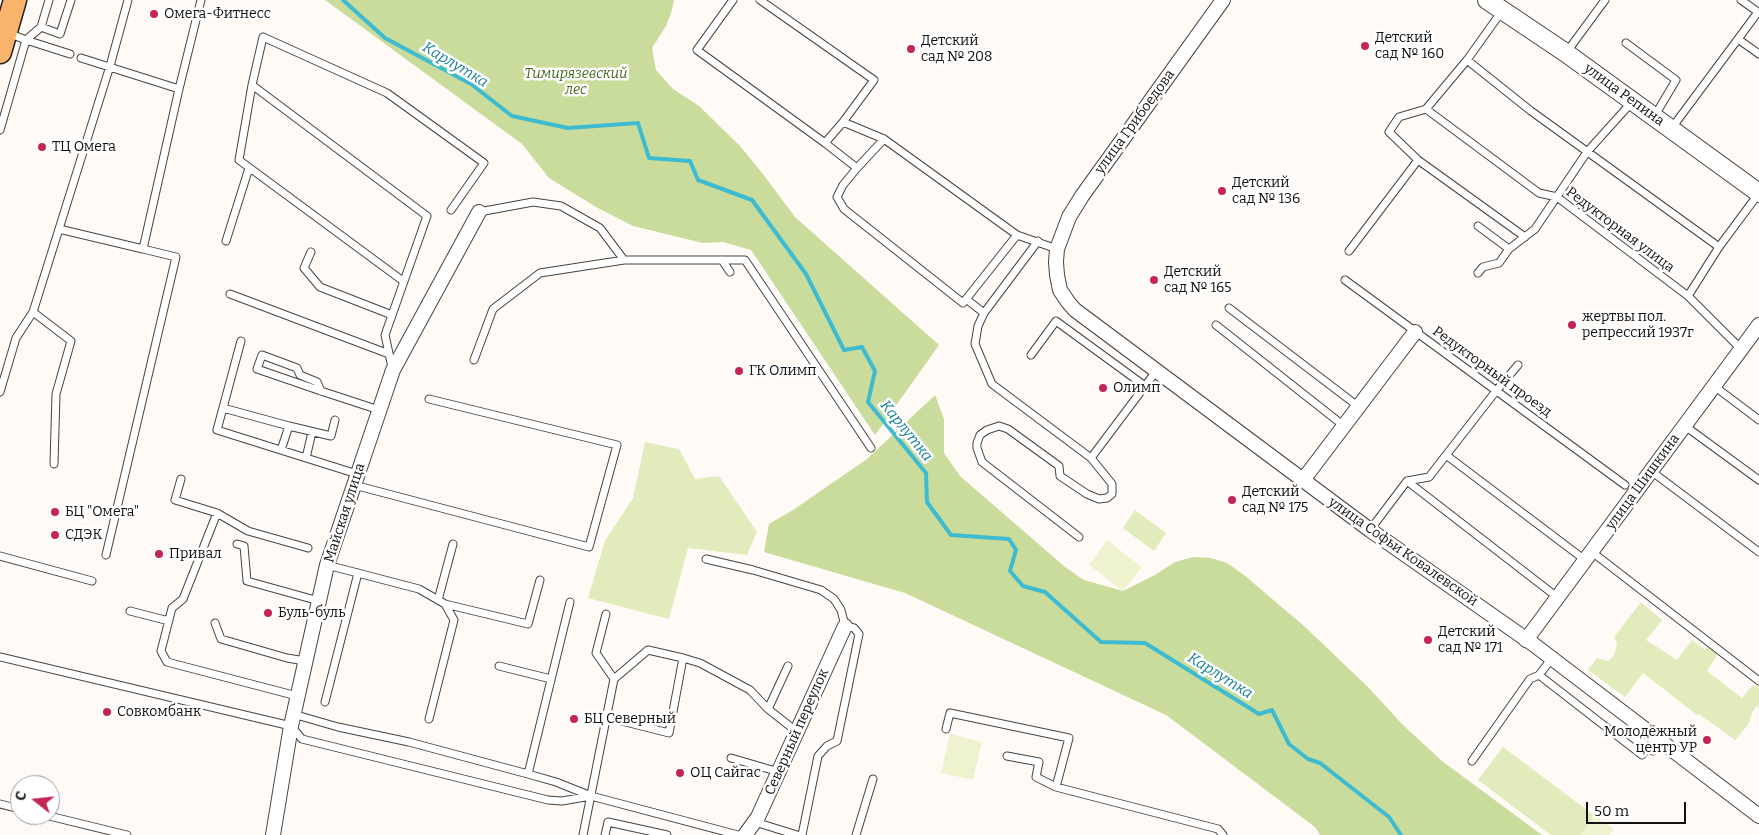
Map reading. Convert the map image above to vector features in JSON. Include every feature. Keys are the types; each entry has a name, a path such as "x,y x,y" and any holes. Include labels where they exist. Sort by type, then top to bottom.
{"main road":[{"path":"10,41 15,0"}],"street":[{"name":"улица Грибоедова","path":"1057,249 1069,216 1082,196 1223,0"},
{"name":"улица Репина","path":"1487,0 1566,53 1759,193"},
{"name":"Майская улица","path":"273,835 292,720 327,564 393,370 479,212"},
{"name":"улица Софьи Ковалевской","path":"1057,249 1057,275 1060,290 1075,310 1370,530 1552,658 1657,743 1759,816"},
{"name":"улица Шишкина","path":"1526,640 1759,325"},
{"path":"1304,480 1415,332"},
{"name":"Северный переулок","path":"745,835 758,816 779,772 796,730 844,626"}],"lane":[{"path":"41,27 49,0"},
{"path":"10,41 41,27 60,34 71,0"},
{"path":"0,392 16,338 33,312 110,66 128,0"},
{"path":"143,249 201,0"},
{"path":"733,0 697,50 857,168"},
{"path":"760,0 874,80 825,143"},
{"path":"1566,53 1605,0"},
{"path":"1671,129 1758,12 1741,0"},
{"path":"1502,11 1467,60 1426,109 1399,117 1388,132 1418,160 1526,237"},
{"path":"403,281 239,160 252,85 263,37 387,93 484,163 450,210"},
{"path":"1738,39 1759,54"},
{"path":"10,41 70,54"},
{"path":"0,130 10,41"},
{"path":"1626,42 1676,80 1654,117"},
{"path":"81,58 179,89"},
{"path":"1467,60 1531,111 1719,247"},
{"path":"252,85 427,216 385,335 393,370"},
{"path":"1478,273 1483,267 1499,263 1509,249 1535,229 1587,152 1632,102"},
{"name":"Редукторная улица","path":"1426,109 1538,193 1557,197 1688,296 1741,349"},
{"path":"843,122 884,139 1017,235 1057,249"},
{"path":"884,139 842,185 838,197 844,209 963,303 1017,235"},
{"path":"1348,251 1418,160"},
{"path":"226,241 250,168"},
{"path":"1688,296 1719,247 1759,193"},
{"path":"479,212 534,202 562,206 600,228 624,260"},
{"path":"1478,226 1509,249"},
{"path":"59,229 176,257 106,556"},
{"path":"1038,241 984,313 978,326 975,344 992,384 1091,458 1112,484 1112,494 1107,498 1099,499 1093,497 1060,476 1059,466 1008,429 999,426 993,427 980,435 977,443 982,462 1079,537"},
{"path":"311,252 304,268 320,287 392,315"},
{"path":"474,360 493,309 540,273 624,260 745,260 872,448"},
{"path":"722,260 730,272"},
{"name":"Редукторный проезд","path":"1345,280 1625,485"},
{"path":"230,294 389,354"},
{"path":"966,299 984,313"},
{"path":"1229,308 1359,408"},
{"path":"33,312 71,341 56,394 54,464"},
{"path":"1031,355 1056,322 1145,386"},
{"path":"1216,325 1344,426"},
{"path":"240,341 217,430 306,458 355,480 589,547 617,445 429,399"},
{"path":"321,391 317,382 300,375 297,368 262,355 257,370 321,391 379,410"},
{"path":"1370,530 1407,481 1429,478 1518,365"},
{"path":"1091,458 1157,370"},
{"path":"1714,386 1759,420"},
{"path":"223,408 331,436 335,420"},
{"path":"281,450 289,426"},
{"path":"1685,426 1759,480"},
{"path":"306,458 312,432"},
{"path":"1446,455 1759,681"},
{"path":"1651,471 1759,552"},
{"path":"181,479 175,500 217,513 248,531 308,548"},
{"path":"1407,481 1558,596"},
{"path":"217,513 183,599 172,608 161,651 167,662 297,696"},
{"path":"237,544 244,546 246,581 319,601"},
{"path":"429,719 454,620 442,602 453,544"},
{"path":"0,556 92,581"},
{"path":"706,559 753,570 821,590 834,599 841,610 844,626 854,628 859,634 838,741 827,746 818,756 802,835"},
{"path":"327,564 419,589 442,602 528,624 540,580"},
{"path":"325,702 358,573"},
{"path":"528,774 570,602"},
{"path":"130,612 168,621"},
{"path":"606,614 596,653 614,679"},
{"path":"215,623 221,639 287,658 305,661"},
{"path":"583,835 614,679 648,650 700,663 750,690 768,709 796,730"},
{"path":"0,656 292,720 338,727 409,742 556,782 591,796 738,835"},
{"path":"606,717 669,733 683,658"},
{"path":"1472,761 1530,679 1539,675 1552,658"},
{"path":"499,666 551,679"},
{"path":"768,709 788,666"},
{"path":"1539,675 1642,755 1657,743"},
{"path":"946,729 950,713 1069,738 1056,787"},
{"path":"292,720 302,739 548,800 562,801 591,796"},
{"path":"1006,756 1039,762 1036,777 1056,787 1218,829 1223,835"},
{"path":"731,758 779,772"},
{"path":"856,835 873,779"},
{"path":"60,819 127,835"},
{"path":"605,835 608,822 636,832 666,835"},
{"path":"754,822 797,835"}],"green space":[{"name":"Тимирязевский лес","path":"325,0 674,0 666,26 652,48 656,70 673,89 699,106 740,146 795,217 939,345 875,435 751,250 723,242 703,243 633,226 596,207 549,178 522,144"},
{"path":"935,395 944,419 944,453 960,476 1065,567 1084,580 1123,591 1155,575 1175,562 1193,557 1211,558 1227,563 1304,626 1368,687 1403,725 1442,761 1542,835 1320,835 1315,827 1166,715 905,593 764,552 769,524 793,510 867,459"},
{"path":"645,442 679,449 695,479 719,476 757,532 747,555 688,548 669,619 588,598 605,541 633,498"},
{"path":"1135,510 1166,533 1154,551 1123,528"},
{"path":"1107,540 1142,567 1123,591 1089,565"},
{"path":"1641,602 1662,620 1646,640 1677,660 1692,640 1705,650 1709,645 1719,652 1707,671 1742,698 1750,688 1756,685 1759,687 1759,708 1756,706 1748,725 1735,740 1699,714 1697,715 1643,673 1625,697 1588,670 1597,658 1608,661 1612,658 1617,644 1614,637"},
{"path":"950,734 982,742 973,780 941,773"},
{"path":"1503,747 1595,816 1581,835 1551,835 1478,780"},
{"path":"1595,816 1614,829 1609,835 1581,835"}],"waterway":[{"name":"Карлутка","path":"343,0 385,38 471,84 512,116 568,128 638,123 649,158 690,161 698,180 752,200 806,274 844,350 862,347 875,371 868,402 926,473 927,502 951,535 1009,539 1016,550 1010,571 1023,586 1045,592 1101,642 1145,643 1259,714 1272,710 1289,744 1308,759 1320,763 1389,817 1401,835"}],"place":[{"name":"Омега-Фитнесс","path":"154,14"},
{"name":"Детский сад № 160","path":"1365,46"},
{"name":"Детский сад № 208","path":"911,49"},
{"name":"ТЦ Омега","path":"42,147"},
{"name":"Детский сад № 136","path":"1222,191"},
{"name":"Детский сад № 165","path":"1154,280"},
{"name":"жертвы пол. репрессий 1937г","path":"1572,325"},
{"name":"ГК Олимп","path":"739,371"},
{"name":"Олимп","path":"1103,388"},
{"name":"Детский сад № 175","path":"1232,500"},
{"name":"БЦ \"Омега\"","path":"55,512"},
{"name":"СДЭК","path":"55,535"},
{"name":"Привал","path":"159,554"},
{"name":"Буль-буль","path":"268,613"},
{"name":"Детский сад № 171","path":"1428,640"},
{"name":"Совкомбанк","path":"107,712"},
{"name":"БЦ Северный","path":"574,719"},
{"name":"Молодёжный центр УР","path":"1707,740"},
{"name":"ОЦ Сайгас","path":"680,773"}]}
